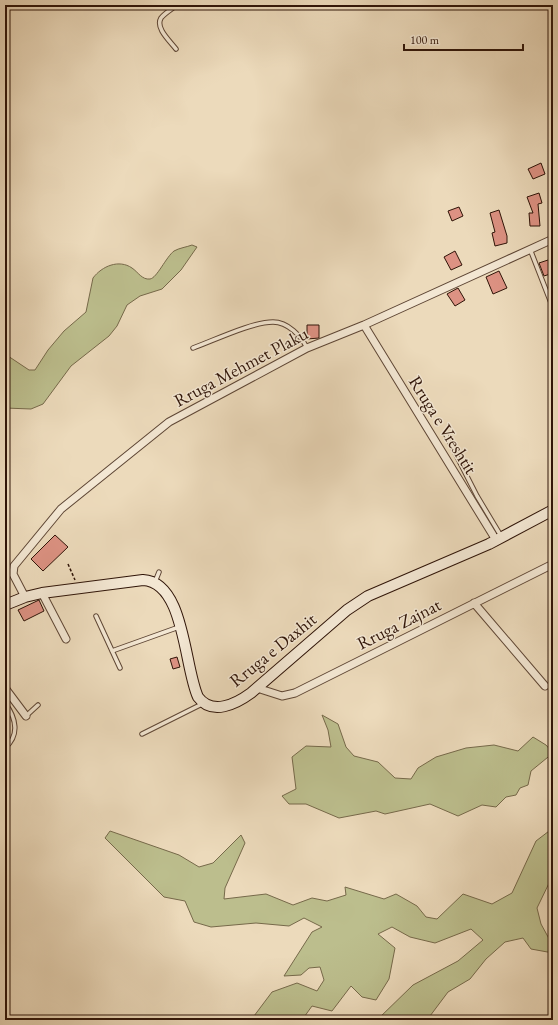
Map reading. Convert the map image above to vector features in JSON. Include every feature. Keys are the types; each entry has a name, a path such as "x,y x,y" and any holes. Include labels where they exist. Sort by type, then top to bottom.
{"street":[{"name":"Rruga Mehmet Plaku","path":"25,597 13,574 14,566 61,509 159,428 306,348 364,325 529,248 553,239"},
{"name":"Rruga e Vreshtit","path":"364,325 499,539"},
{"name":"Rruga e Daxhit","path":"203,703 212,707 223,707 243,698 257,688 347,610 363,599 499,539 553,510"},
{"name":"Rruga Zajnat","path":"257,688 282,696 295,693 553,564"},
{"path":"5,605 25,597 42,593 157,577 169,597 180,627 196,694 203,703"},
{"path":"42,593 66,639"},
{"path":"474,603 545,686"},
{"path":"5,688 26,716"}],"lane":[{"path":"176,49 162,32 160,25 162,18 177,5"},
{"path":"529,248 553,308"},
{"path":"193,348 260,324 275,322 289,328 301,337 306,348"},
{"path":"446,435 499,539"},
{"path":"96,616 120,668"},
{"path":"112,651 180,627"},
{"path":"5,703 13,714 15,727 14,737 5,748"},
{"path":"142,734 203,703"},
{"path":"26,716 38,705"}],"path":[{"path":"68,564 75,581"}],"green space":[{"path":"192,245 197,247 181,270 162,289 140,296 127,305 117,326 109,336 71,366 43,404 31,409 5,408 5,354 29,370 35,370 48,350 64,331 86,312 93,278 101,270 111,265 122,264 132,268 145,278 150,279 156,275 174,251"},
{"path":"322,715 338,724 346,747 354,756 378,762 395,778 411,779 418,768 436,757 466,748 494,745 518,751 533,737 546,745 553,753 531,771 528,785 520,788 516,795 506,797 496,807 482,805 458,816 430,804 385,814 376,811 339,818 306,804 289,804 282,796 296,789 292,757 306,746 331,747 328,730"},
{"path":"553,828 553,875 537,908 541,924 553,946 553,953 531,949 523,938 505,942 486,959 470,979 448,992 427,1020 377,1020 413,985 458,961 483,940 471,929 435,943 410,937 392,927 378,934 395,948 389,979 376,1000 362,997 351,986 332,1011 312,1006 302,1020 251,1020 272,992 297,983 317,991 324,980 320,967 309,968 301,975 284,976 312,932 322,927 304,918 289,926 256,923 211,927 194,922 185,901 164,897 105,838 110,831 179,855 199,867 213,863 241,835 245,843 225,888 224,899 266,894 293,905 312,898 327,901 346,895 345,887 384,899 396,894 417,906 426,917 437,919 463,894 492,904 512,893 536,841"}],"building":[{"path":"541,163 545,174 533,179 528,169"},
{"path":"539,193 542,203 538,204 540,226 530,226 529,213 533,213 527,197"},
{"path":"459,207 463,216 452,221 448,211"},
{"path":"499,210 507,236 507,243 495,246 492,233 495,232 490,213"},
{"path":"455,251 462,265 451,270 444,257"},
{"path":"551,259 553,273 544,276 539,263"},
{"path":"499,271 507,288 493,294 486,277"},
{"path":"458,288 465,300 455,306 447,294"},
{"path":"307,325 319,325 319,338 307,339"},
{"path":"55,535 68,547 43,571 31,559"},
{"path":"39,600 44,611 24,621 18,610"},
{"path":"177,657 180,667 173,669 170,659"}]}
